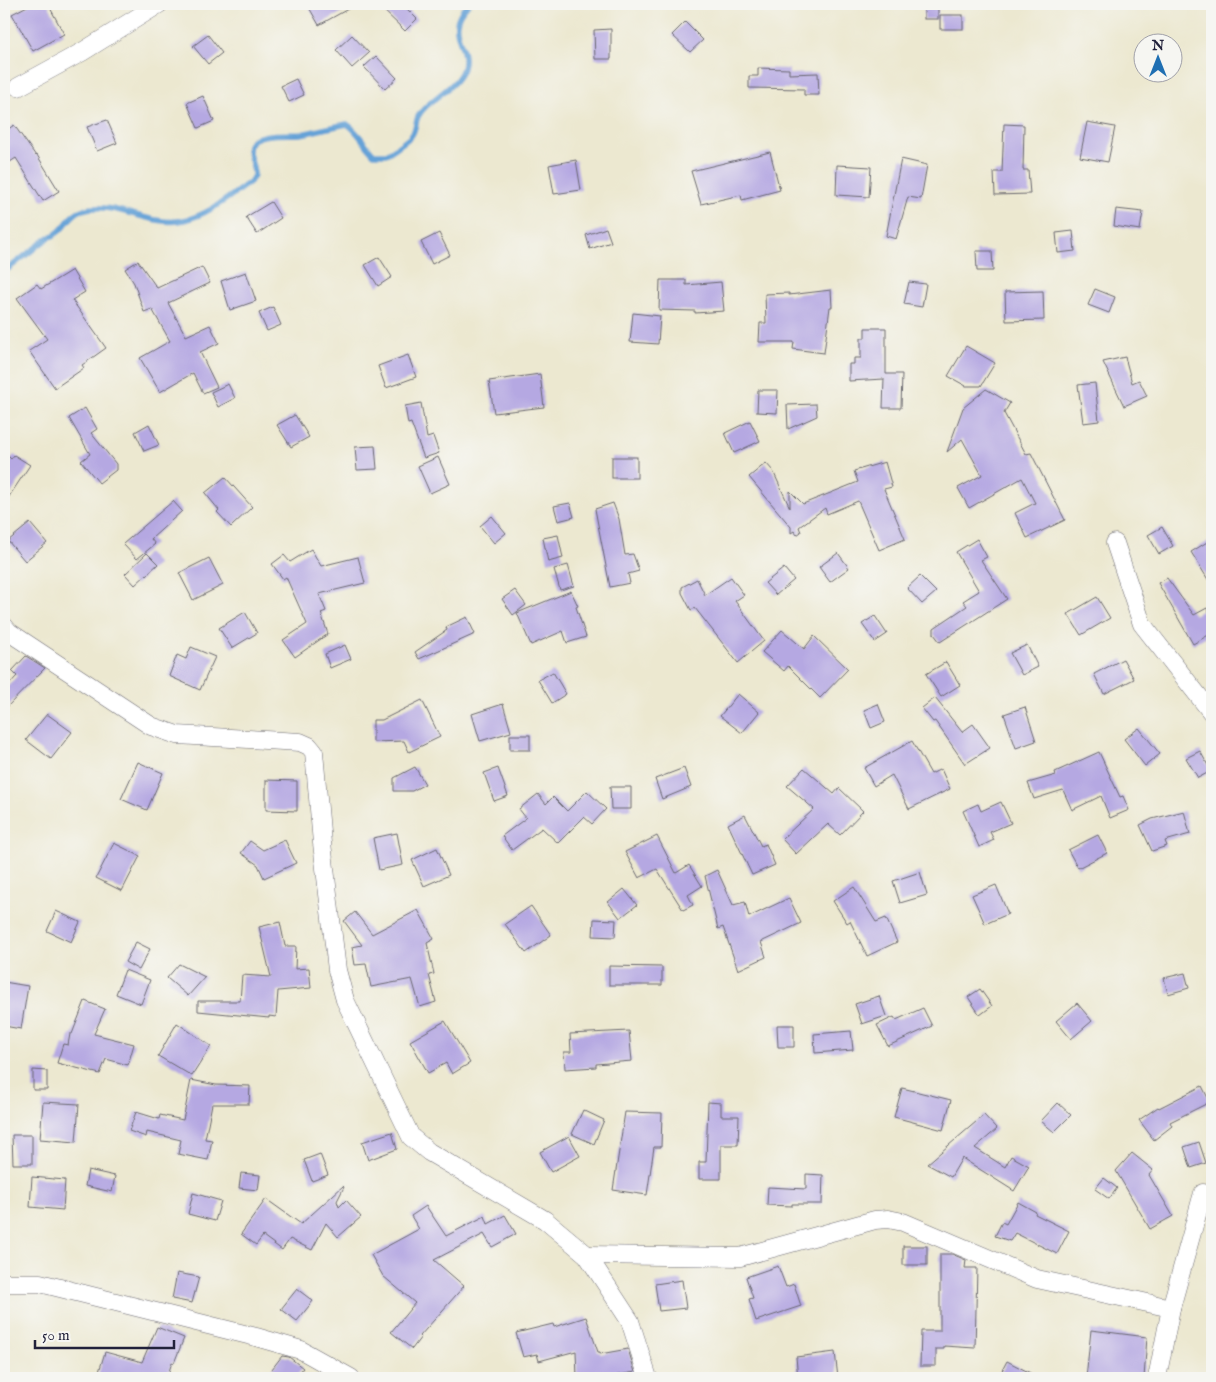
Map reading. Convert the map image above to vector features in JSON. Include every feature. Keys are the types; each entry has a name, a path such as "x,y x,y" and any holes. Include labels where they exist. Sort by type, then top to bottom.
{"street":[{"path":"18,87 82,52 159,4"},
{"path":"1115,543 1142,624 1212,713"},
{"path":"4,626 9,632 164,732 177,735 300,742 309,746 314,752 316,765 322,843 337,970 341,987 345,1000 411,1137 430,1152 545,1220 588,1255 630,1320 648,1378"},
{"path":"1157,1378 1171,1308 1203,1193"},
{"path":"588,1255 740,1257 875,1220 888,1219 903,1222 1044,1282 1171,1308"},
{"path":"4,1283 40,1283 256,1337 301,1350 351,1378"}],"building":[{"path":"31,4 48,4 64,34 33,51 12,14"},
{"path":"307,4 357,4 319,25"},
{"path":"377,4 402,4 417,19 405,31"},
{"path":"924,4 938,4 938,19 924,19"},
{"path":"940,15 963,15 963,29 940,29"},
{"path":"685,22 703,40 690,52 672,35"},
{"path":"611,29 611,59 595,59 594,30"},
{"path":"208,35 222,53 208,64 193,46"},
{"path":"352,35 369,53 352,68 336,50"},
{"path":"376,56 397,78 385,89 364,67"},
{"path":"758,68 789,69 789,74 818,73 819,95 804,95 804,89 749,88 749,76 758,76"},
{"path":"296,79 304,95 289,102 281,86"},
{"path":"203,96 214,121 198,128 187,103"},
{"path":"107,120 117,143 97,151 87,127"},
{"path":"1087,122 1115,127 1108,162 1080,157"},
{"path":"1004,124 1024,125 1023,170 1028,170 1030,194 995,195 994,172 1002,172"},
{"path":"14,125 37,155 59,191 43,201 16,158 10,162 4,152 4,132"},
{"path":"770,152 780,190 742,200 741,195 701,204 691,171"},
{"path":"901,159 927,165 921,199 908,197 896,239 886,236"},
{"path":"576,160 581,190 554,194 549,165"},
{"path":"837,165 871,167 869,197 836,195"},
{"path":"271,202 281,218 257,234 246,217"},
{"path":"1116,209 1143,212 1140,230 1114,226"},
{"path":"606,228 611,242 590,249 586,235"},
{"path":"1073,231 1075,251 1058,253 1056,233"},
{"path":"439,233 450,255 432,264 421,242"},
{"path":"976,251 992,251 993,271 977,271"},
{"path":"379,257 392,277 378,286 365,265"},
{"path":"138,261 157,288 202,267 210,283 168,303 186,336 210,325 219,343 200,352 217,387 203,393 193,373 160,392 140,358 170,341 152,309 144,312 134,283 125,269"},
{"path":"72,270 85,292 72,300 106,348 82,365 84,368 55,388 29,351 47,339 17,298 37,284 41,289"},
{"path":"246,272 256,301 230,310 221,281"},
{"path":"660,280 686,280 686,285 721,282 724,311 695,313 695,311 659,310"},
{"path":"909,282 926,284 922,307 904,304"},
{"path":"1095,289 1115,297 1109,313 1088,305"},
{"path":"831,290 832,307 830,307 824,353 793,349 794,342 759,342 760,323 766,323 765,294 789,293 789,295"},
{"path":"1043,291 1044,320 1006,321 1005,292"},
{"path":"273,307 281,325 267,331 259,313"},
{"path":"633,313 660,316 658,344 630,342"},
{"path":"865,328 886,328 886,374 902,374 901,408 883,408 884,379 849,381 849,364 854,364 854,358 861,358 861,338 865,338"},
{"path":"966,346 995,363 981,386 966,386 948,376"},
{"path":"408,355 416,377 386,388 378,366"},
{"path":"1125,357 1132,383 1139,380 1147,396 1124,406 1103,362"},
{"path":"540,374 544,407 494,413 489,381"},
{"path":"1095,383 1099,421 1083,423 1078,385"},
{"path":"228,384 235,398 218,407 211,392"},
{"path":"986,389 1010,403 1004,413 1026,454 1031,453 1065,520 1027,538 1015,513 1035,503 1022,478 969,508 958,488 982,475 962,439 947,452 963,408"},
{"path":"758,390 778,390 777,413 757,412"},
{"path":"421,403 427,438 433,436 439,453 424,458 411,423 408,424 405,406"},
{"path":"816,404 817,416 788,429 787,405"},
{"path":"85,408 97,429 91,433 116,464 116,470 99,483 81,461 90,454 69,418"},
{"path":"295,415 309,437 291,447 277,425"},
{"path":"750,421 760,441 734,453 725,433"},
{"path":"149,424 159,445 144,451 135,432"},
{"path":"375,446 377,469 357,470 355,447"},
{"path":"4,452 11,459 14,455 30,465 4,504"},
{"path":"438,457 450,484 430,493 418,466"},
{"path":"612,457 637,457 637,478 612,478"},
{"path":"885,462 892,487 884,489 905,539 879,550 858,501 827,514 825,508 799,527 801,532 797,535 794,531 791,533 791,527 749,477 766,463 773,471 790,508 790,491 803,504 858,482 854,471"},
{"path":"225,477 252,507 231,527 217,512 219,510 205,493"},
{"path":"173,501 182,511 151,539 155,544 137,559 123,544"},
{"path":"570,503 574,517 558,521 554,506"},
{"path":"613,503 619,519 625,555 633,554 639,571 628,574 630,583 610,587 595,509"},
{"path":"492,516 506,533 494,543 480,526"},
{"path":"30,523 47,543 25,561 8,541"},
{"path":"1162,527 1173,546 1159,554 1148,535"},
{"path":"558,535 563,558 548,562 543,538"},
{"path":"977,539 987,557 981,560 1007,599 940,642 934,634 934,628 967,606 963,601 979,591 956,552"},
{"path":"1212,539 1212,586 1191,552"},
{"path":"311,549 321,566 358,557 365,583 319,594 326,611 321,613 328,634 295,657 283,640 307,624 286,577 283,579 272,564 284,555 290,562"},
{"path":"147,553 158,564 135,585 125,574"},
{"path":"838,553 849,568 830,582 819,567"},
{"path":"209,558 223,585 193,600 179,573"},
{"path":"568,565 574,586 560,590 554,569"},
{"path":"784,568 794,580 776,595 765,583"},
{"path":"920,576 936,592 922,604 907,588"},
{"path":"731,577 744,595 735,601 764,641 738,663 695,608 691,610 682,593 682,587 697,579 705,595"},
{"path":"1167,578 1194,615 1207,608 1212,617 1212,633 1193,644 1158,583"},
{"path":"515,590 526,605 513,615 502,599"},
{"path":"571,591 578,606 576,607 586,637 567,643 563,631 531,645 517,613"},
{"path":"1097,597 1110,618 1081,635 1068,614"},
{"path":"245,612 257,633 232,648 219,628"},
{"path":"875,616 887,634 875,642 862,624"},
{"path":"467,617 475,634 419,659 415,652 447,630 446,627"},
{"path":"782,630 804,649 814,636 848,669 820,698 788,666 784,671 762,652"},
{"path":"345,645 351,659 330,668 325,654"},
{"path":"1027,645 1038,667 1022,675 1010,653"},
{"path":"191,647 215,657 200,690 169,676 177,655 186,659"},
{"path":"26,656 45,668 4,710 4,690 17,676 12,671"},
{"path":"1123,659 1134,679 1104,694 1094,674"},
{"path":"946,662 960,685 941,697 926,674"},
{"path":"553,672 566,694 552,703 538,680"},
{"path":"738,694 759,712 742,733 720,716"},
{"path":"935,698 962,732 973,724 990,748 965,764 935,721 933,722 922,708"},
{"path":"422,700 440,737 409,752 404,741 373,742 373,720 382,720"},
{"path":"503,704 511,732 480,741 472,714"},
{"path":"878,704 885,722 871,728 864,710"},
{"path":"1025,707 1036,741 1016,748 1004,714"},
{"path":"47,714 72,732 51,759 26,740"},
{"path":"1139,728 1160,754 1145,766 1124,739"},
{"path":"510,735 530,735 530,750 510,750"},
{"path":"912,741 931,774 941,769 950,789 909,809 892,775 874,786 864,768"},
{"path":"1200,751 1211,771 1198,778 1186,758"},
{"path":"1099,752 1120,797 1123,796 1129,810 1110,818 1101,796 1072,810 1063,790 1034,799 1028,783 1056,775 1055,772"},
{"path":"138,762 163,773 147,810 121,799"},
{"path":"415,767 425,784 412,791 394,791 394,778"},
{"path":"498,768 508,796 494,801 484,773"},
{"path":"684,768 691,787 662,799 655,779"},
{"path":"804,768 834,794 839,788 863,811 840,835 828,824 796,854 782,839 814,809 787,786"},
{"path":"266,780 297,781 297,811 266,810"},
{"path":"610,787 631,787 631,809 611,809"},
{"path":"587,791 606,809 592,824 584,817 558,843 542,828 512,850 502,836 526,818 519,809 538,794 546,804 553,797 567,811"},
{"path":"1001,802 1011,823 990,832 994,840 979,847 963,811 978,804 981,811"},
{"path":"1184,811 1190,834 1165,841 1167,846 1152,851 1140,825 1152,819"},
{"path":"745,815 761,846 766,844 775,865 752,875 728,824"},
{"path":"397,833 403,865 379,870 373,838"},
{"path":"1098,835 1107,853 1078,868 1068,850"},
{"path":"657,836 676,873 689,865 702,886 688,895 693,905 683,910 657,869 639,878 625,852"},
{"path":"285,840 296,863 264,878 258,865 241,853 250,841 263,850"},
{"path":"114,843 140,856 122,891 96,878"},
{"path":"437,848 449,875 424,886 412,860"},
{"path":"717,870 733,905 745,902 749,917 789,898 801,923 761,942 766,957 738,970 723,927 718,929 705,876"},
{"path":"920,872 927,895 900,903 893,881"},
{"path":"996,885 1008,914 985,924 972,895"},
{"path":"854,887 876,922 886,918 897,942 867,956 850,921 847,923 833,901"},
{"path":"624,889 637,905 620,918 608,902"},
{"path":"531,906 551,935 526,953 505,924"},
{"path":"418,910 434,939 427,943 434,974 429,975 436,1002 420,1007 412,979 371,987 366,964 355,965 352,947 362,945 344,921 355,912 372,934"},
{"path":"56,911 80,922 71,942 47,931"},
{"path":"594,919 616,920 615,937 593,936"},
{"path":"280,922 285,946 296,946 295,969 309,968 311,988 278,991 276,1017 269,1016 269,1018 198,1011 198,1001 240,1001 242,975 271,977 259,927"},
{"path":"136,942 150,949 139,970 125,962"},
{"path":"179,964 205,977 188,996 167,978"},
{"path":"609,966 662,967 662,985 609,985"},
{"path":"125,970 150,980 141,1004 116,994"},
{"path":"1185,973 1189,988 1168,994 1164,978"},
{"path":"4,982 28,986 21,1029 4,1026"},
{"path":"980,989 992,1006 980,1015 968,997"},
{"path":"879,996 886,1016 862,1024 855,1004"},
{"path":"85,1001 105,1009 94,1034 134,1044 128,1065 106,1059 100,1074 57,1063 63,1044 68,1045 70,1034 72,1034"},
{"path":"1077,1003 1092,1021 1071,1039 1056,1021"},
{"path":"923,1008 932,1026 888,1046 877,1025 894,1017 896,1020"},
{"path":"445,1021 470,1063 452,1074 446,1063 428,1073 410,1041"},
{"path":"177,1023 211,1046 192,1076 158,1056"},
{"path":"777,1025 794,1025 794,1047 778,1047"},
{"path":"629,1031 632,1061 596,1064 596,1067 565,1069 564,1052 571,1052 570,1034"},
{"path":"851,1031 853,1050 815,1053 814,1034"},
{"path":"33,1070 47,1071 47,1090 33,1090"},
{"path":"191,1080 216,1085 250,1086 249,1104 212,1104 205,1139 212,1140 208,1160 178,1154 181,1140 147,1132 146,1137 129,1131 136,1112 159,1119 160,1115 183,1120"},
{"path":"1202,1086 1210,1102 1170,1122 1172,1126 1154,1140 1139,1120 1158,1107"},
{"path":"902,1088 951,1100 943,1130 894,1117"},
{"path":"43,1102 79,1104 76,1142 40,1139"},
{"path":"708,1102 721,1103 721,1116 739,1116 738,1145 721,1145 721,1179 699,1179 699,1162 706,1162"},
{"path":"1058,1103 1071,1115 1054,1132 1041,1121"},
{"path":"583,1110 604,1120 594,1144 572,1134"},
{"path":"625,1112 662,1113 661,1147 654,1147 647,1195 613,1190"},
{"path":"984,1115 997,1129 975,1148 1005,1167 1011,1156 1029,1166 1014,1191 962,1158 951,1177 927,1164"},
{"path":"392,1132 397,1149 368,1160 362,1142"},
{"path":"12,1135 32,1135 32,1164 13,1164"},
{"path":"569,1136 580,1156 551,1172 540,1152"},
{"path":"1199,1142 1206,1163 1191,1168 1184,1147"},
{"path":"1132,1153 1153,1170 1149,1175 1173,1216 1150,1229 1116,1171"},
{"path":"320,1154 328,1175 312,1181 304,1160"},
{"path":"88,1170 115,1176 112,1192 85,1186"},
{"path":"241,1173 260,1175 258,1190 239,1188"},
{"path":"806,1174 823,1175 822,1204 767,1205 768,1187 806,1189"},
{"path":"32,1177 65,1180 63,1210 30,1207"},
{"path":"1104,1178 1117,1188 1109,1199 1095,1189"},
{"path":"343,1186 337,1201 339,1207 346,1200 361,1217 338,1237 326,1223 312,1250 290,1239 282,1250 263,1236 256,1245 241,1234 266,1199 301,1224"},
{"path":"193,1193 221,1201 215,1221 188,1214"},
{"path":"1018,1202 1036,1212 1035,1214 1069,1231 1057,1254 1015,1233 1010,1241 995,1236 1002,1222 1006,1224"},
{"path":"426,1206 446,1236 485,1216 488,1224 505,1215 516,1234 492,1247 484,1234 434,1260 464,1286 420,1336 412,1349 391,1332 415,1303 383,1276 371,1255 419,1229 411,1216"},
{"path":"903,1246 927,1246 927,1265 903,1265"},
{"path":"940,1254 952,1254 966,1260 965,1268 977,1268 975,1348 944,1346 944,1349 936,1349 936,1366 920,1366 921,1331 940,1331"},
{"path":"778,1266 786,1287 794,1284 801,1306 756,1321 749,1299 753,1298 746,1277"},
{"path":"177,1273 199,1277 192,1303 172,1299"},
{"path":"682,1280 686,1308 659,1311 655,1284"},
{"path":"297,1289 313,1301 297,1321 281,1309"},
{"path":"586,1317 598,1352 600,1354 628,1349 635,1372 603,1378 577,1378 576,1351 539,1361 537,1354 523,1357 516,1333 553,1324 554,1327"},
{"path":"157,1327 184,1338 174,1363 172,1362 167,1378 112,1378 98,1375 105,1352 142,1362"},
{"path":"1091,1330 1147,1337 1144,1378 1086,1378"},
{"path":"835,1352 838,1378 798,1378 796,1357"},
{"path":"282,1356 289,1357 303,1368 295,1378 265,1378"},
{"path":"1007,1361 1040,1378 998,1378"}],"waterway":[{"path":"4,272 48,238 59,232 73,215 82,210 108,208 146,218 171,221 193,218 202,214 250,182 254,172 248,148 252,141 258,138 272,135 301,134 347,124 374,154 388,153 411,136 418,117 424,109 460,75 464,59 458,37 457,22 468,4"}]}
